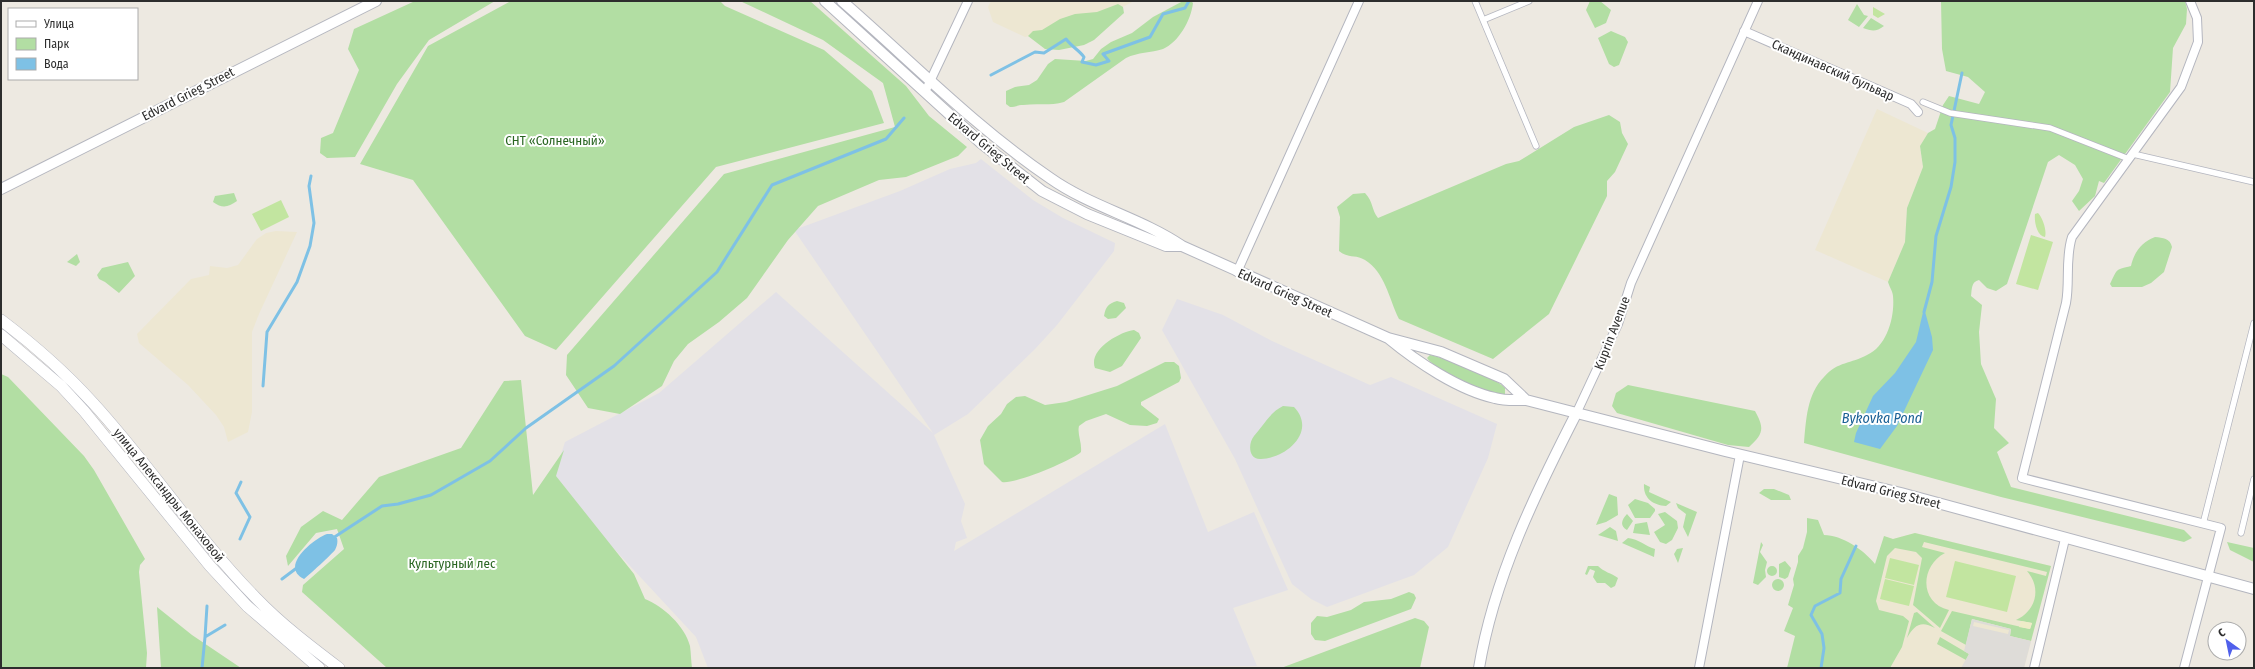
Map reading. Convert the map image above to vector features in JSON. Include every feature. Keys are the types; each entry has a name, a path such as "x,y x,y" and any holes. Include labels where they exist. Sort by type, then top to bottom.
{"main road":[{"name":"улица Александры Монаховой","path":"1,320 47,358 93,403 220,559 256,598 272,614 339,668"},
{"name":"улица Александры Монаховой","path":"1,335 56,381 84,411 210,566 247,606 319,668"}],"street":[{"name":"Edvard Grieg Street","path":"1,189 376,1"},
{"name":"Edvard Grieg Street","path":"825,1 1003,163 1042,191 1088,214 1166,246 1182,246"},
{"name":"Edvard Grieg Street","path":"842,1 931,81 1013,151 1051,180 1094,202 1167,235 1182,246 1237,272 1388,338 1441,352 1504,379 1526,400"},
{"path":"925,92 968,1"},
{"path":"1237,272 1359,1"},
{"path":"1475,1 1536,146"},
{"path":"1483,20 1529,1"},
{"name":"Kuprin Avenue","path":"1479,668 1491,612 1509,560 1558,450 1618,324 1631,283 1758,1"},
{"path":"2184,668 2221,528 2022,478 2066,303 2069,280 2069,251 2072,238 2181,87 2195,51 2198,30 2197,18 2190,1"},
{"name":"Скандинавский бульвар","path":"1744,31 1911,104 1918,112"},
{"path":"1923,102 1950,113 2050,128 2131,156 2254,182"},
{"path":"2203,524 2254,323"},
{"name":"Edvard Grieg Street","path":"1388,338 1415,359 1453,381 1495,398 1526,400 1740,455 1901,493 2065,539 2254,589"},
{"path":"1699,668 1740,455"},
{"path":"2241,534 2254,478"},
{"path":"2034,668 2065,539"}],"shaded area":[{"path":"991,1 1134,1 1093,23 1025,37 993,22 988,7"},
{"path":"1877,109 1928,133 1920,146 1923,167 1907,208 1905,242 1888,282 1815,250"},
{"path":"981,159 1033,200 1063,218 1115,243 1114,251 1057,325 1035,349 968,414 934,435 965,504 961,521 967,538 956,542 954,551 1165,424 1208,532 1254,512 1288,590 1233,608 1257,666 708,668 696,637 552,482 565,442 659,393 776,292 933,433 794,230 900,191 950,169 976,163"},
{"path":"276,231 297,232 252,332 252,412 248,432 228,442 224,427 216,415 188,385 139,343 137,334 191,279 209,275 210,266 227,268 238,265 257,239 266,233"},
{"path":"1177,299 1223,315 1272,341 1370,385 1391,377 1497,424 1488,458 1448,547 1414,575 1327,607 1311,599 1292,584 1235,459 1162,330"},
{"path":"1915,533 2051,566 2024,668 1859,668 1884,536 1893,539"},
{"path":"1972,619 2011,629 2010,636 2031,641 2024,668 1961,668 1969,654 1964,651","holes":["1974,622 2009,630 2008,634 1973,626"]}],"green space":[{"path":"415,1 495,1 429,40 397,84 355,157 327,158 320,153 321,138 333,133 359,70 348,49 354,29"},
{"name":"СНТ «Солнечный»","path":"511,1 720,1 725,6 824,50 872,91 884,123 716,167 556,350 525,336 413,180 360,164 428,46"},
{"path":"740,1 810,1 906,86 929,116 967,147 958,156 906,177 879,180 818,206 788,240 747,298 719,322 688,344 674,361 662,386 620,414 588,408 566,375 567,355 724,174 895,127 883,83 823,40"},
{"path":"1183,1 1191,1 1193,3 1192,10 1183,30 1169,46 1163,49 1126,58 1064,102 1054,104 1028,104 1010,107 1006,104 1006,91 1015,87 1029,85 1037,80 1048,64 1055,59 1086,61 1093,59 1101,49 1111,42 1132,33 1153,17"},
{"path":"1590,1 1600,1 1611,10 1606,23 1595,28 1586,10"},
{"path":"1941,1 2185,1 2187,9 2186,24 2173,48 2170,92 2104,183 2099,181 2095,196 2079,211 2072,201 2079,191 2083,179 2075,165 2059,155 2048,162 2007,284 1996,291 1987,288 1979,280 1976,281 1973,284 1971,296 1982,305 1979,332 1981,364 1996,399 1994,428 2009,443 1997,452 2011,487 2184,530 2192,538 2184,542 2001,497 1804,443 1808,408 1818,384 1834,368 1861,358 1874,351 1885,338 1893,313 1893,294 1888,282 1905,242 1907,208 1923,167 1920,146 1928,133 1935,129 1943,105 1949,96 1979,104 1985,92 1968,77 1946,71 1942,49"},
{"path":"1118,4 1123,7 1124,13 1094,40 1084,45 1059,50 1045,49 1028,36 1033,31 1042,30 1060,19 1075,14 1097,12"},
{"path":"1857,4 1864,15 1868,16 1859,27 1848,20"},
{"path":"1873,7 1885,14 1878,18 1873,15"},
{"path":"1871,18 1884,26 1874,30 1863,28"},
{"path":"1611,31 1625,37 1628,42 1619,65 1614,67 1609,64 1598,38"},
{"path":"1609,115 1620,122 1622,133 1628,144 1615,172 1607,181 1607,196 1549,314 1493,359 1399,319 1386,286 1372,265 1361,258 1346,255 1339,251 1340,217 1337,207 1353,194 1365,193 1370,200 1374,212 1378,218 1506,164 1519,161 1574,127"},
{"path":"234,193 237,201 231,205 220,206 213,202 215,196"},
{"path":"281,200 289,217 261,231 252,214"},
{"path":"2038,213 2044,225 2045,237 2040,234 2037,228 2035,214"},
{"path":"2031,235 2053,242 2038,290 2016,284"},
{"path":"2155,237 2168,240 2172,247 2164,272 2151,283 2142,287 2112,287 2110,284 2118,270 2131,266 2134,256 2139,248"},
{"path":"77,254 80,262 76,266 67,262"},
{"path":"128,262 135,276 119,293 99,279 97,275 102,268"},
{"path":"1117,301 1124,303 1126,308 1116,318 1108,319 1104,316 1109,304"},
{"path":"1134,330 1139,333 1141,338 1122,366 1110,372 1095,368 1094,361 1096,355 1106,343 1121,334"},
{"path":"1430,355 1458,364 1491,379 1505,388 1505,394 1487,391 1463,382 1433,364 1427,358"},
{"path":"1165,362 1174,362 1179,366 1181,378 1179,382 1141,402 1141,405 1159,419 1157,423 1147,426 1130,425 1106,414 1086,421 1079,426 1081,452 1055,466 1018,480 1002,482 984,464 980,440 988,426 1001,414 1007,404 1016,397 1025,396 1045,405 1066,402 1117,386"},
{"path":"1,374 8,377 84,456 94,470 145,559 140,565 139,572 147,653 146,668 1,668"},
{"name":"Культурный лес","path":"521,380 533,495 564,450 556,476 634,574 645,599 659,606 678,624 683,631 690,646 692,668 387,668 302,592 303,585 344,549 337,529 316,533 288,566 286,556 301,527 323,511 342,520 379,477 461,448 504,381"},
{"path":"1628,385 1755,411 1760,422 1760,435 1749,447 1728,445 1617,413 1612,406 1616,393"},
{"path":"1283,406 1294,407 1300,416 1302,425 1301,434 1296,442 1280,454 1257,459 1251,454 1250,450 1252,439 1270,416"},
{"path":"1644,484 1650,487 1649,492 1671,502 1666,506 1657,504 1650,500 1645,493"},
{"path":"1764,489 1774,489 1789,495 1791,500 1771,500 1759,493"},
{"path":"1609,494 1617,497 1618,515 1606,522 1596,525"},
{"path":"1635,499 1648,503 1655,509 1650,518 1635,518 1628,505"},
{"path":"1676,503 1697,512 1688,537 1683,527 1686,514 1678,508"},
{"path":"1665,512 1677,521 1678,528 1672,540 1666,544 1660,542 1654,532 1665,525 1658,514"},
{"path":"1627,514 1633,521 1627,530 1623,527 1622,522"},
{"path":"1807,518 1818,520 1824,535 1845,540 1859,549 1875,564 1884,536 1893,539 1915,533 2051,566 2031,641 2010,636 2011,629 1972,619 1966,645 1941,631 1952,611 2030,629 2032,623 2016,620 2028,611 2035,598 2032,578 2027,571 2046,576 2047,572 1924,542 1922,547 1945,553 1931,566 1927,575 1926,584 1932,600 1939,606 1949,610 1940,628 1913,605 1922,558 1916,552 1895,548 1887,556 1876,601 1879,610 1903,616 1909,621 1902,647 1890,668 1787,668 1795,636 1784,631 1793,608 1788,605 1794,585 1793,579 1798,562 1798,556 1803,548 1807,532"},
{"path":"1647,522 1650,535 1633,533 1635,524"},
{"path":"1610,527 1616,531 1618,541 1598,535"},
{"path":"1628,538 1655,549 1654,557 1622,543"},
{"path":"1761,542 1763,545 1760,552 1767,562 1765,570 1766,577 1758,585 1753,583"},
{"path":"2227,542 2254,548 2254,562 2230,550"},
{"path":"1683,548 1678,563 1674,554 1677,549"},
{"path":"1890,558 1919,565 1914,585 1885,578"},
{"path":"1785,561 1791,568 1788,577 1785,579 1779,577 1779,564"},
{"path":"1955,561 2016,576 2007,612 1946,597"},
{"path":"1588,566 1598,566 1618,578 1615,586 1611,588 1605,583 1597,583 1593,577 1595,571 1590,569 1587,575 1585,574"},
{"path":"1770,566 1774,566 1776,567 1776,575 1770,576 1767,573 1767,569"},
{"path":"1778,579 1782,581 1784,585 1782,589 1778,591 1774,589 1772,585 1774,581"},
{"path":"1885,579 1914,586 1909,606 1880,599"},
{"path":"1409,592 1414,594 1416,598 1411,609 1325,641 1315,640 1311,634 1311,623 1317,616 1327,617 1351,610 1364,602 1391,599"},
{"path":"157,607 192,635 241,668 161,668"},
{"path":"1917,612 1935,628 1926,624 1918,625 1912,630 1907,638 1914,613"},
{"path":"1415,618 1424,621 1429,627 1420,668 1281,668"},
{"path":"1940,637 1969,654 1966,660 1937,644"}],"sand":[{"path":"2021,621 2032,623 2030,629 2019,627"}],"water":[{"name":"Bykovka Pond","path":"1924,308 1932,337 1933,350 1897,426 1880,449 1854,442 1856,433 1873,396 1895,373 1916,342"},
{"path":"327,534 332,534 337,538 335,550 304,579 297,574 295,568 297,561 307,547 314,541"}],"waterway":[{"path":"991,75 1035,52 1044,53 1066,39 1084,57 1082,62 1096,65 1109,61 1103,54 1150,37 1163,14 1185,8 1189,1"},
{"path":"1924,312 1932,282 1936,236 1951,187 1955,162 1955,138 1951,125 1962,73"},
{"path":"333,538 382,506 398,504 431,495 490,461 526,428 614,366 717,272 772,185 886,139 904,118"},
{"path":"263,386 267,332 297,282 310,246 314,223 309,186 311,176"},
{"path":"240,539 250,517 236,493 241,482"},
{"path":"1821,668 1824,648 1822,634 1811,615 1815,606 1840,593 1841,579 1856,546"},
{"path":"282,579 298,567"},
{"path":"205,637 207,606"},
{"path":"202,668 205,637 225,625"}]}
